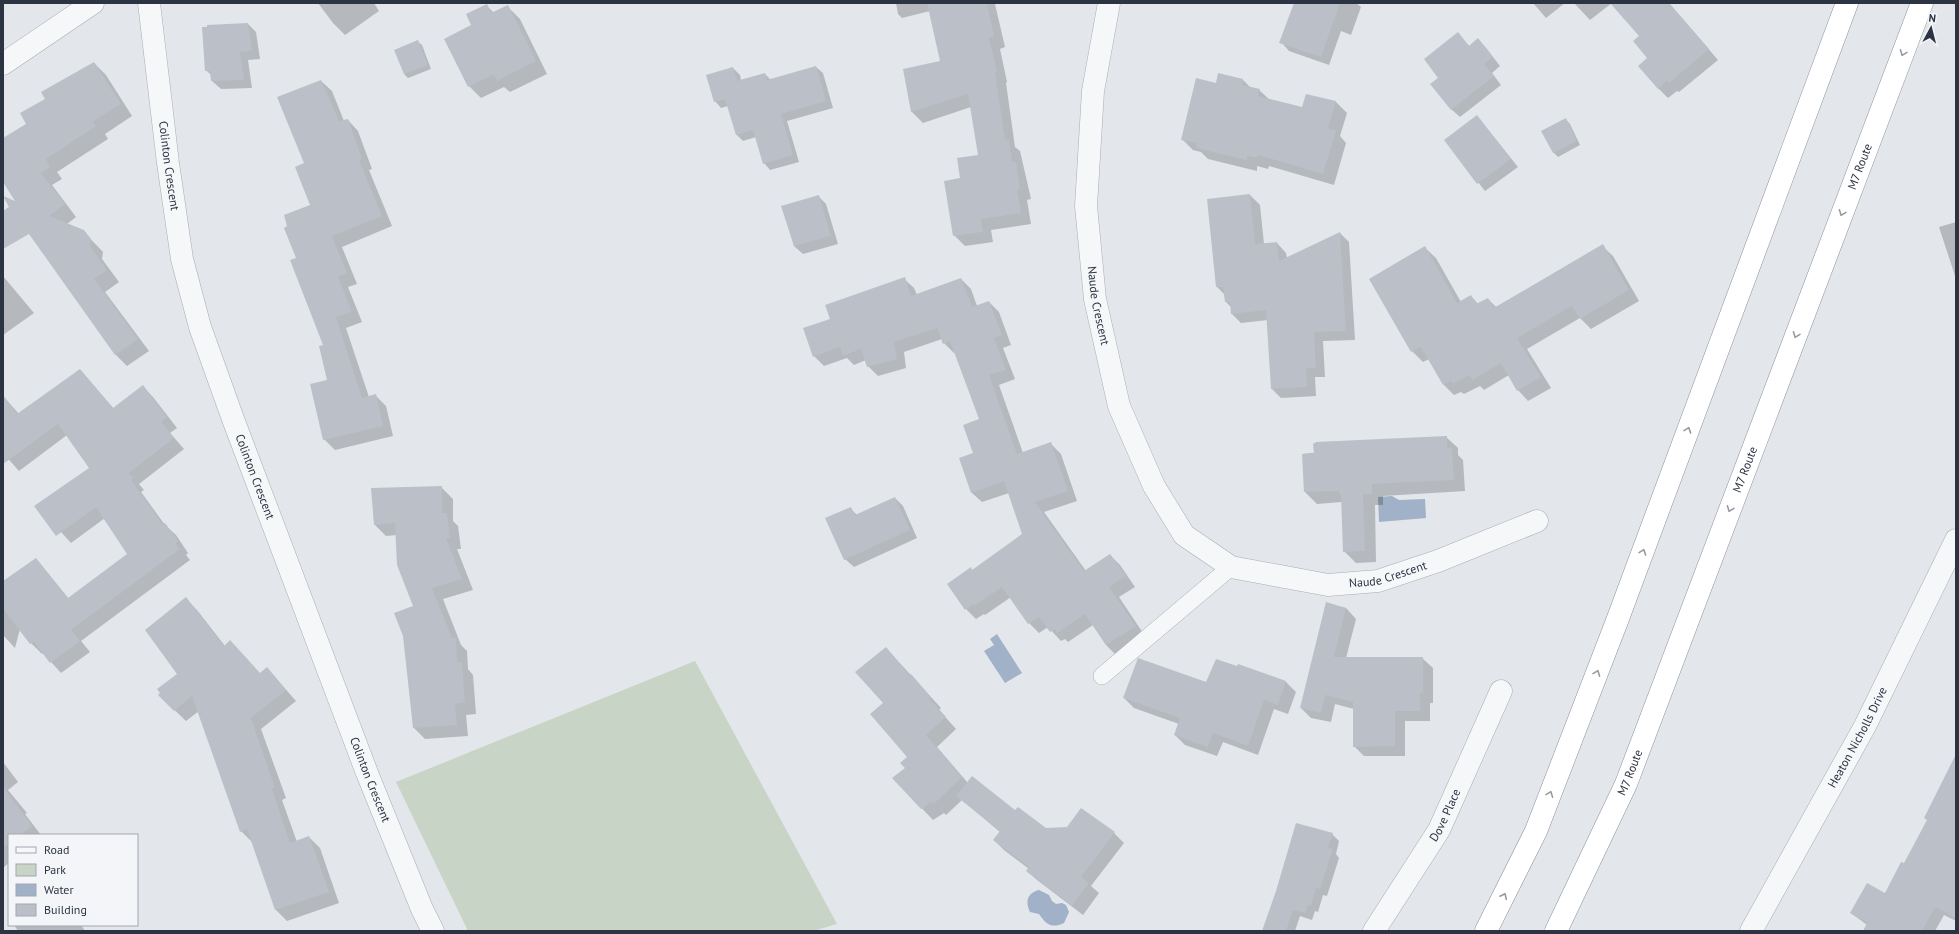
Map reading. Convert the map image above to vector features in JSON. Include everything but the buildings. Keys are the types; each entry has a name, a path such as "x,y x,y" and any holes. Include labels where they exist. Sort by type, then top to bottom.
{"highway":[{"path":"1486,931 1536,831 1620,614 1847,3"},
{"name":"M7 Route","path":"1556,931 1626,784 1922,3"}],"street":[{"path":"3,64 93,3"},
{"name":"Colinton Crescent","path":"149,3 168,163 182,258 200,327 233,419 367,773 419,902 433,931"},
{"name":"Naude Crescent","path":"1109,3 1093,91 1086,206 1095,299 1119,406 1154,486 1184,535 1231,567 1328,585 1378,581 1438,561 1537,521"},
{"name":"Heaton Nicholls Drive","path":"1751,931 1865,726 1956,540"},
{"name":"Dove Place","path":"1374,931 1439,830 1501,691"}],"lane":[{"path":"1102,676 1231,567"}],"green space":[{"path":"695,661 837,924 813,931 468,931 396,782"}],"water":[{"path":"1392,496 1399,500 1425,499 1426,518 1379,522 1378,497"},
{"path":"997,634 1022,673 1005,683 984,651 994,645 990,639"},
{"path":"1039,890 1049,895 1052,901 1056,904 1062,903 1066,905 1069,912 1064,923 1056,926 1052,925 1047,923 1039,914 1030,912 1027,901 1028,898 1032,893"}]}
